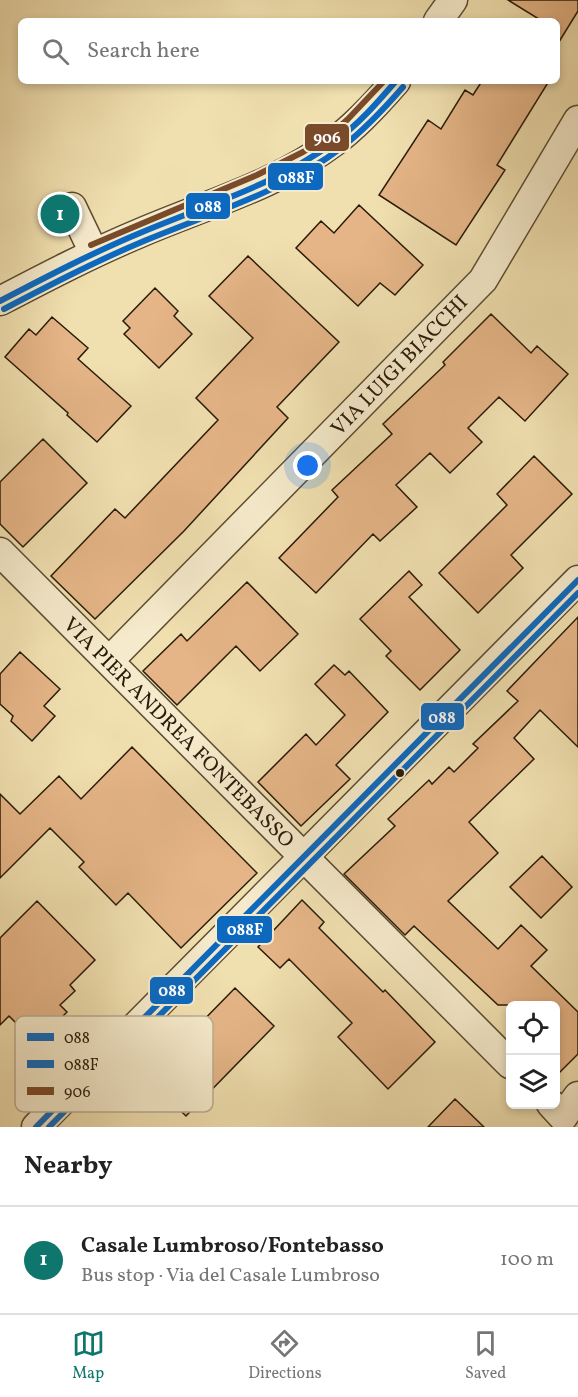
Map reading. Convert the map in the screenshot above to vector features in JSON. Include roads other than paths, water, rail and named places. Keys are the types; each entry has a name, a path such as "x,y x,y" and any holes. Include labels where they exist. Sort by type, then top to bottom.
{"street":[{"path":"440,18 453,0"},
{"path":"0,301 94,253 261,183 307,160 334,143 354,126 393,84"},
{"name":"VIA LUIGI BIACCHI","path":"110,660 483,280 578,120"},
{"path":"72,207 94,253"},
{"name":"VIA PIER ANDREA FONTEBASSO","path":"0,552 110,660 303,858 506,1061"},
{"path":"146,1016 578,580"},
{"path":"556,1109 563,1117 578,1096"},
{"path":"36,1127 51,1112"}],"place":[{"name":"Casale Lumbroso/Fontebasso","path":"60,214"}]}
